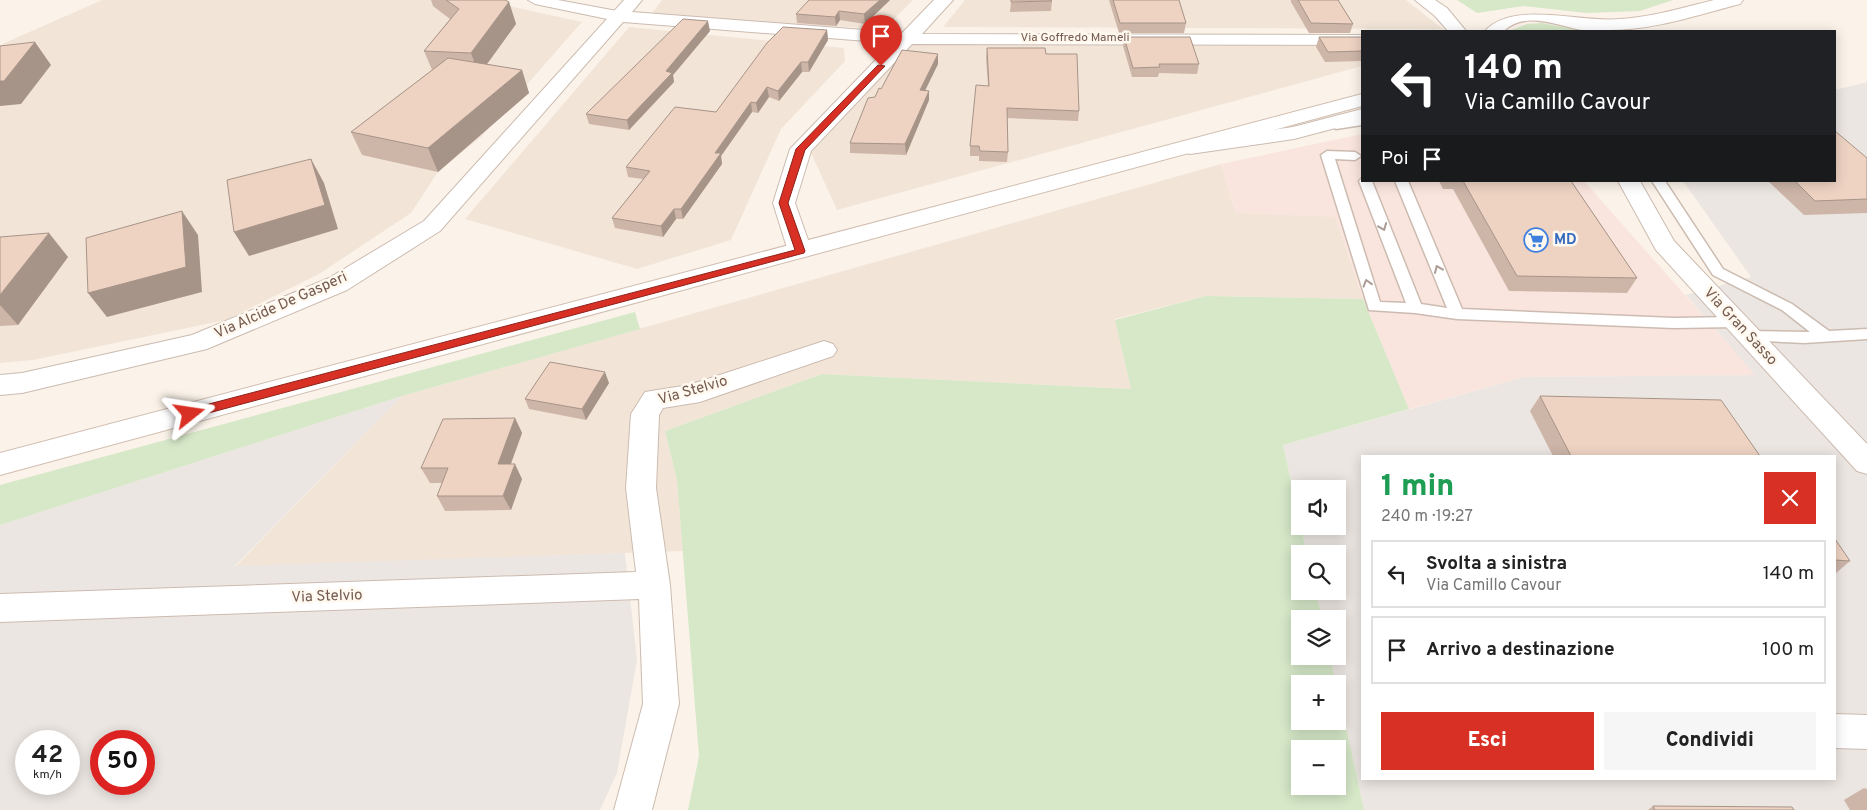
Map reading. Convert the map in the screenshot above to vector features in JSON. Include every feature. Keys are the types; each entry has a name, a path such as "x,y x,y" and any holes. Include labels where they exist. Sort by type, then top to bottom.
{"street":[{"path":"535,0 617,16"},
{"name":"Via Alcide De Gasperi","path":"0,385 22,384 198,343 338,284 432,226 632,0"},
{"path":"800,251 784,203 801,149 944,0"},
{"path":"1424,0 1441,12 1456,30"},
{"path":"1495,30 1498,25 1509,20 1524,17 1562,19 1582,23 1618,24 1654,21 1734,0"},
{"name":"Via Goffredo Mameli","path":"617,16 908,39 1361,40"},
{"path":"1640,30 1654,21"},
{"path":"1582,23 1600,30"},
{"path":"0,464 1189,148 1361,100"},
{"path":"1189,148 1294,133 1361,115"},
{"path":"1609,182 1664,245"},
{"name":"Via Gran Sasso","path":"1630,182 1664,245 1867,463"},
{"name":"Via Stelvio","path":"633,810 661,704 654,585 641,488 644,414 655,398 690,395 824,350"},
{"name":"Via Stelvio","path":"0,608 654,585"},
{"path":"1836,731 1867,732"}],"lane":[{"path":"1314,127 1361,121"},
{"path":"1361,171 1358,156 1327,155 1374,307 1415,308 1457,314 1674,323 1826,337 1867,334"},
{"path":"1365,182 1415,308"},
{"path":"1400,182 1457,314"},
{"path":"1659,182 1718,272 1787,306 1826,337"}],"shaded area":[{"path":"102,0 482,0 582,22 482,136 438,172 411,213 319,274 226,320 33,360 0,363 0,45"},
{"path":"662,0 913,0 884,29 649,17"},
{"path":"965,0 1406,0 1443,29 943,27"},
{"path":"629,27 844,48 845,61 781,129 731,240 637,269 465,219"},
{"path":"914,42 1361,45 1361,66 837,210 811,153"},
{"path":"1867,82 1867,810 1364,810 1346,728 1346,675 1334,675 1332,665 1346,665 1346,610 1320,610 1318,600 1346,600 1346,545 1305,545 1303,535 1346,535 1346,480 1291,481 1283,445 1524,377 1755,375 1686,295 1751,277 1684,182 1836,182 1836,90"},
{"path":"1361,134 1361,182 1585,182 1756,375 1524,377 1409,409 1363,299 1335,217 1236,213 1221,164"},
{"path":"1221,164 1236,213 1335,216 1363,299 1206,296 1115,319 1131,389 822,374 665,431 677,480 683,551 235,567 402,396"},
{"path":"402,396 235,566 625,553 637,660 617,773 600,810 0,810 0,525"}],"green space":[{"path":"1457,0 1673,0 1640,11 1586,13 1524,6 1477,13"},
{"path":"1542,23 1578,30 1512,30 1527,24"},
{"path":"1206,296 1363,299 1409,409 1283,445 1291,481 1291,535 1303,535 1305,545 1291,545 1291,600 1318,600 1320,610 1291,610 1291,665 1332,665 1334,675 1291,675 1291,730 1346,730 1346,727 1364,810 688,810 699,756 677,480 665,431 822,374 1131,389 1115,320"},
{"path":"635,312 640,329 402,396 0,525 0,485"}],"building":[{"path":"446,0 505,0 509,2 471,53 424,51 459,9"},
{"path":"809,0 880,0 864,14 839,11 835,17 796,14"},
{"path":"1011,0 1051,0 1052,1 1011,2"},
{"path":"1113,0 1179,0 1186,23 1120,23"},
{"path":"1298,0 1338,0 1353,24 1311,23"},
{"path":"683,19 708,21 666,71 672,73 627,120 586,114"},
{"path":"783,27 827,30 808,62 801,62 778,91 767,87 756,103 751,102 715,153 721,153 681,209 674,209 661,226 612,218 650,171 626,167 675,107 716,112 767,43"},
{"path":"1124,37 1190,37 1199,64 1159,64 1160,67 1133,68"},
{"path":"1319,37 1361,37 1361,51 1328,52"},
{"path":"35,42 4,81 0,81 0,46"},
{"path":"987,48 1045,48 1046,54 1077,54 1079,111 1007,108 1008,152 980,151 979,146 970,146 976,85 989,86"},
{"path":"902,50 938,54 920,90 929,91 905,144 850,143 868,98 875,97 879,88 881,89"},
{"path":"448,58 522,70 428,148 351,132"},
{"path":"1836,132 1867,158 1867,199 1815,201 1796,182 1836,182"},
{"path":"311,159 325,205 234,232 227,180"},
{"name":"MD","path":"1464,182 1572,182 1637,278 1517,276"},
{"path":"182,211 186,267 88,293 86,238"},
{"path":"49,233 0,295 0,237"},
{"path":"550,362 605,372 582,409 525,399"},
{"path":"1540,396 1721,400 1759,455 1570,455"},
{"path":"515,418 498,464 515,464 503,496 437,496 448,468 421,468 443,419"},
{"path":"1836,540 1850,561 1836,560"},
{"path":"1653,806 1792,807 1794,810 1655,810"}],"place":[{"name":"MD","path":"1536,240"}],"route":[{"path":"190,414 800,251 784,203 801,149 881,66"}]}
